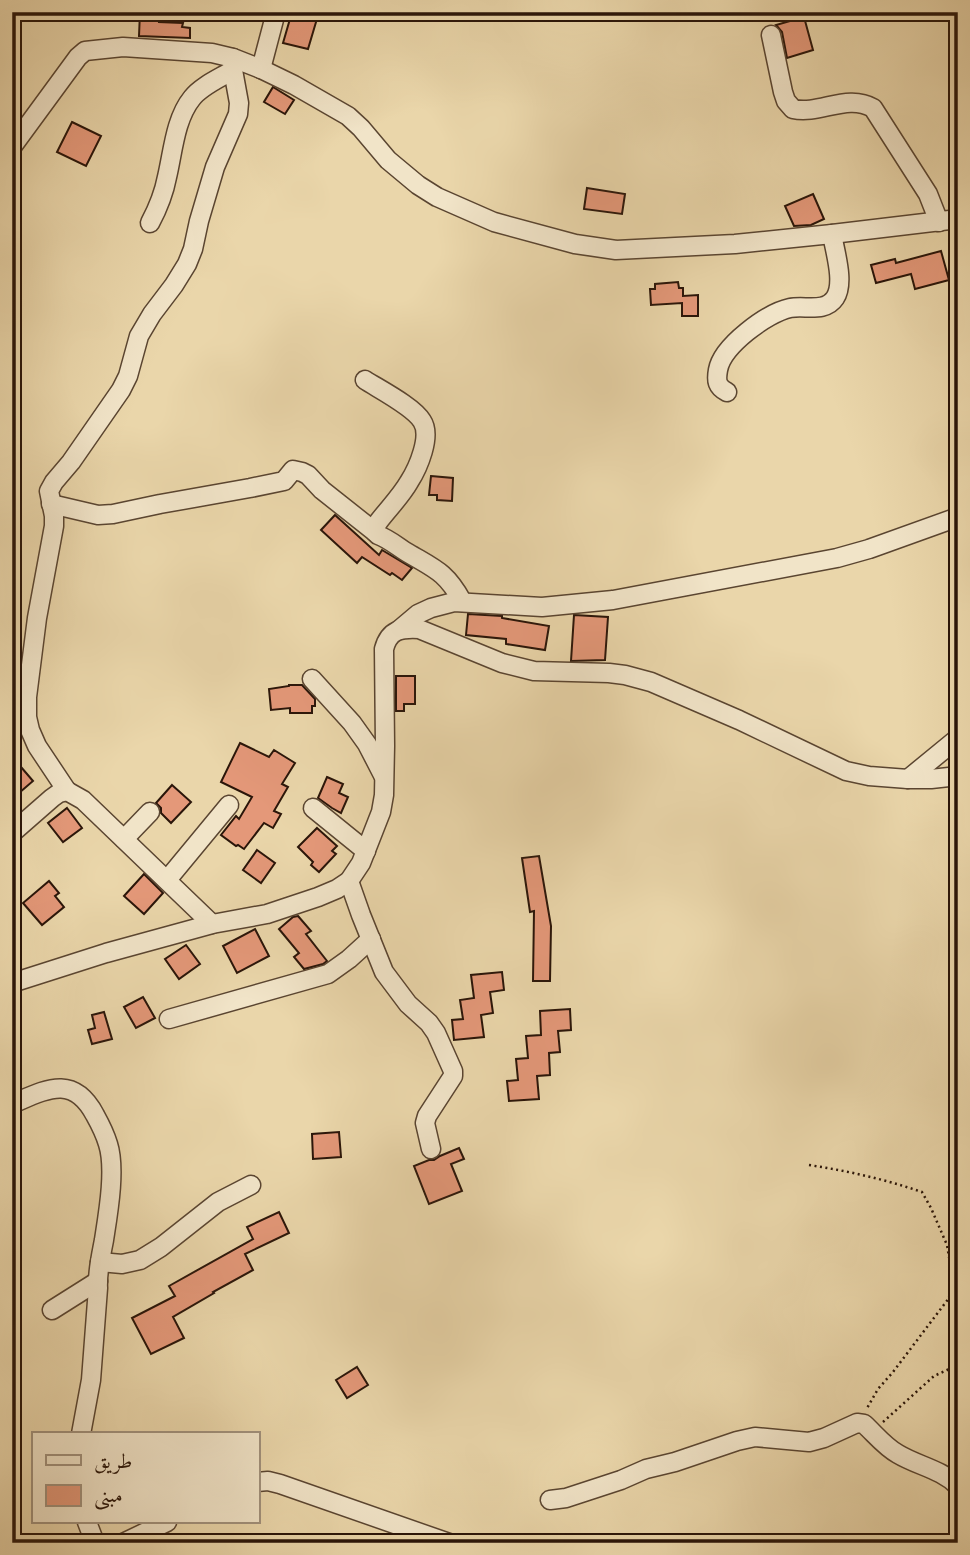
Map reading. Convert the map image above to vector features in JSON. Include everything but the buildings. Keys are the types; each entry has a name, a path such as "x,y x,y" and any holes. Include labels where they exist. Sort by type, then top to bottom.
{"street":[{"path":"261,69 276,12"},
{"path":"771,35 783,92 793,109 805,111 858,102 873,108 928,194 939,222"},
{"path":"12,147 85,51 123,47 212,53 233,64 261,69 323,100 348,116 388,160 437,197 494,222 575,244 616,250 735,244 958,219"},
{"path":"150,223 159,207 173,142 191,98 233,64"},
{"path":"212,924 83,800 67,791 37,746 30,730 27,698 37,618 54,526 50,491 121,390 128,376 139,336 187,264 215,167 238,114 233,64"},
{"path":"727,392 717,384 721,361 728,350 751,329 778,312 790,308 820,307 834,300 840,286 832,234"},
{"path":"365,380 410,409 424,422 425,429 421,458 409,483 379,521 375,532"},
{"path":"51,504 98,515 113,514 284,481 293,470 302,472 378,536 433,566 455,587 462,601"},
{"path":"399,630 418,614 443,604 462,601 542,607 613,600 837,558 958,517"},
{"path":"12,983 106,953 212,924 267,914 318,897 349,881 357,871 381,812 384,778 384,649 391,634 407,628 419,629 502,663 534,671 609,673 639,678 739,720 846,771 908,779 958,776"},
{"path":"312,679 352,723 367,744 384,778"},
{"path":"908,779 958,738"},
{"path":"12,833 52,798 67,791"},
{"path":"167,880 229,805"},
{"path":"313,808 366,851"},
{"path":"124,839 150,812"},
{"path":"349,881 384,972 408,1004 436,1033 453,1072 427,1116 425,1123 430,1149"},
{"path":"170,1019 328,974 371,939"},
{"path":"12,1104 47,1089 61,1087 71,1090 83,1098 94,1112 108,1145 112,1166 98,1281 91,1380 81,1432"},
{"path":"100,1262 122,1264 140,1260 218,1202 251,1185"},
{"path":"52,1310 98,1281"},
{"path":"550,1500 566,1498 646,1469 676,1462 737,1441 755,1437 809,1441 824,1438 857,1423 870,1429 895,1453 937,1470 958,1486"},
{"path":"259,1482 280,1484 449,1543"},
{"path":"88,1524 95,1543"},
{"path":"123,1543 163,1524"}],"path":[{"path":"809,1165 853,1172 922,1192 932,1208 947,1245 952,1275 949,1298 866,1408 870,1429 884,1421 934,1376 958,1366"}]}
